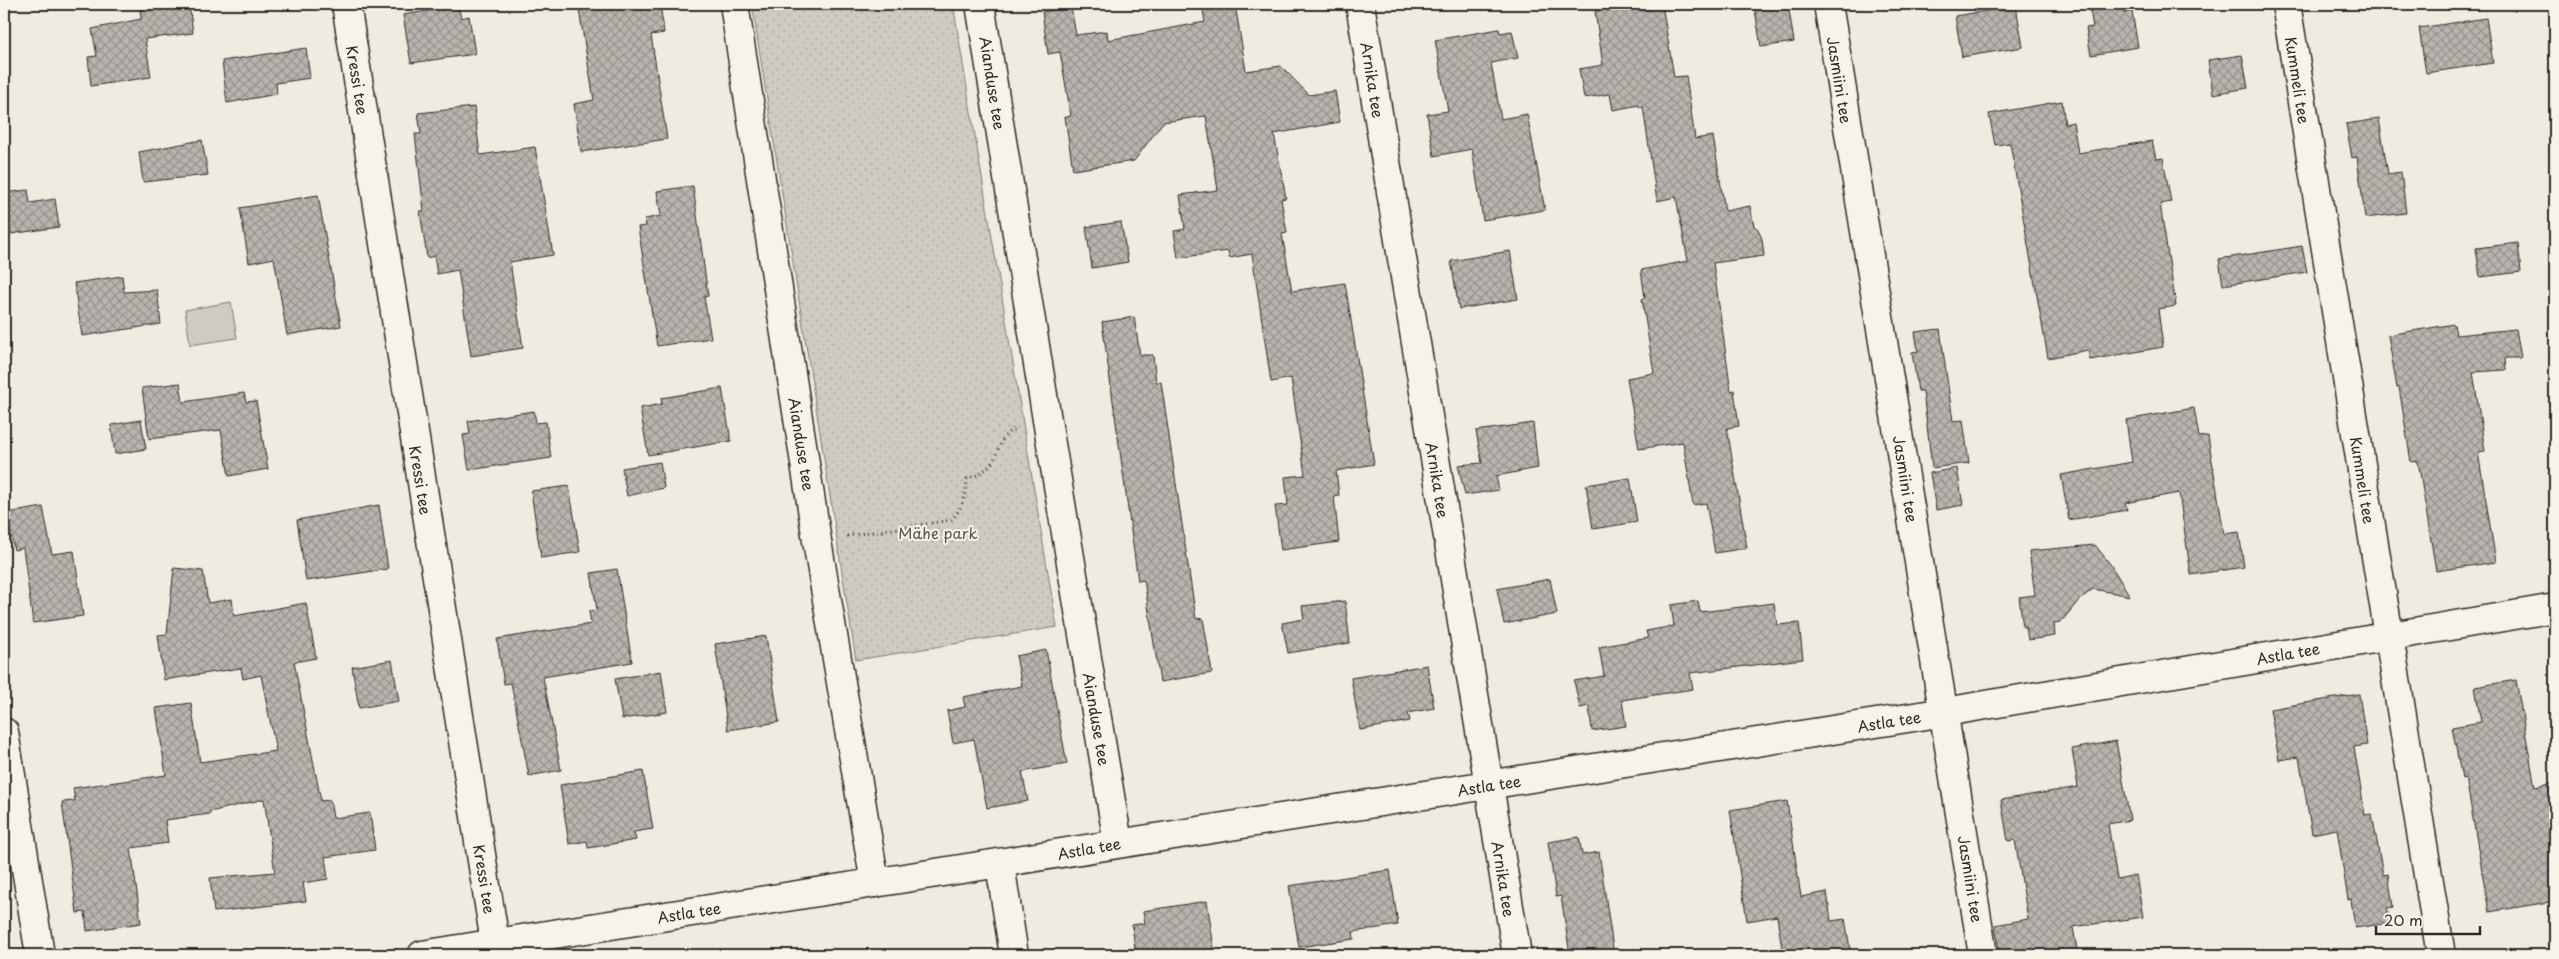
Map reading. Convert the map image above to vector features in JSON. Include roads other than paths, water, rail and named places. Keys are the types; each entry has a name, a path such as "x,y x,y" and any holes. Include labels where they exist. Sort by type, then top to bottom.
{"street":[{"name":"Kressi tee","path":"346,4 496,949"},
{"name":"Aianduse tee","path":"734,4 817,541 875,883"},
{"name":"Aianduse tee","path":"980,4 1118,843"},
{"name":"Arnika tee","path":"1360,4 1517,955"},
{"name":"Jasmiini tee","path":"1828,4 1945,712 1983,955"},
{"name":"Kummeli tee","path":"2286,4 2441,955"},
{"name":"Astla tee","path":"422,955 496,949 875,883 1945,712 2555,608"},
{"path":"4,732 40,955"},
{"path":"1000,864 1014,955"}],"park label":[{"name":"Mähe park","path":"938,532"}]}
